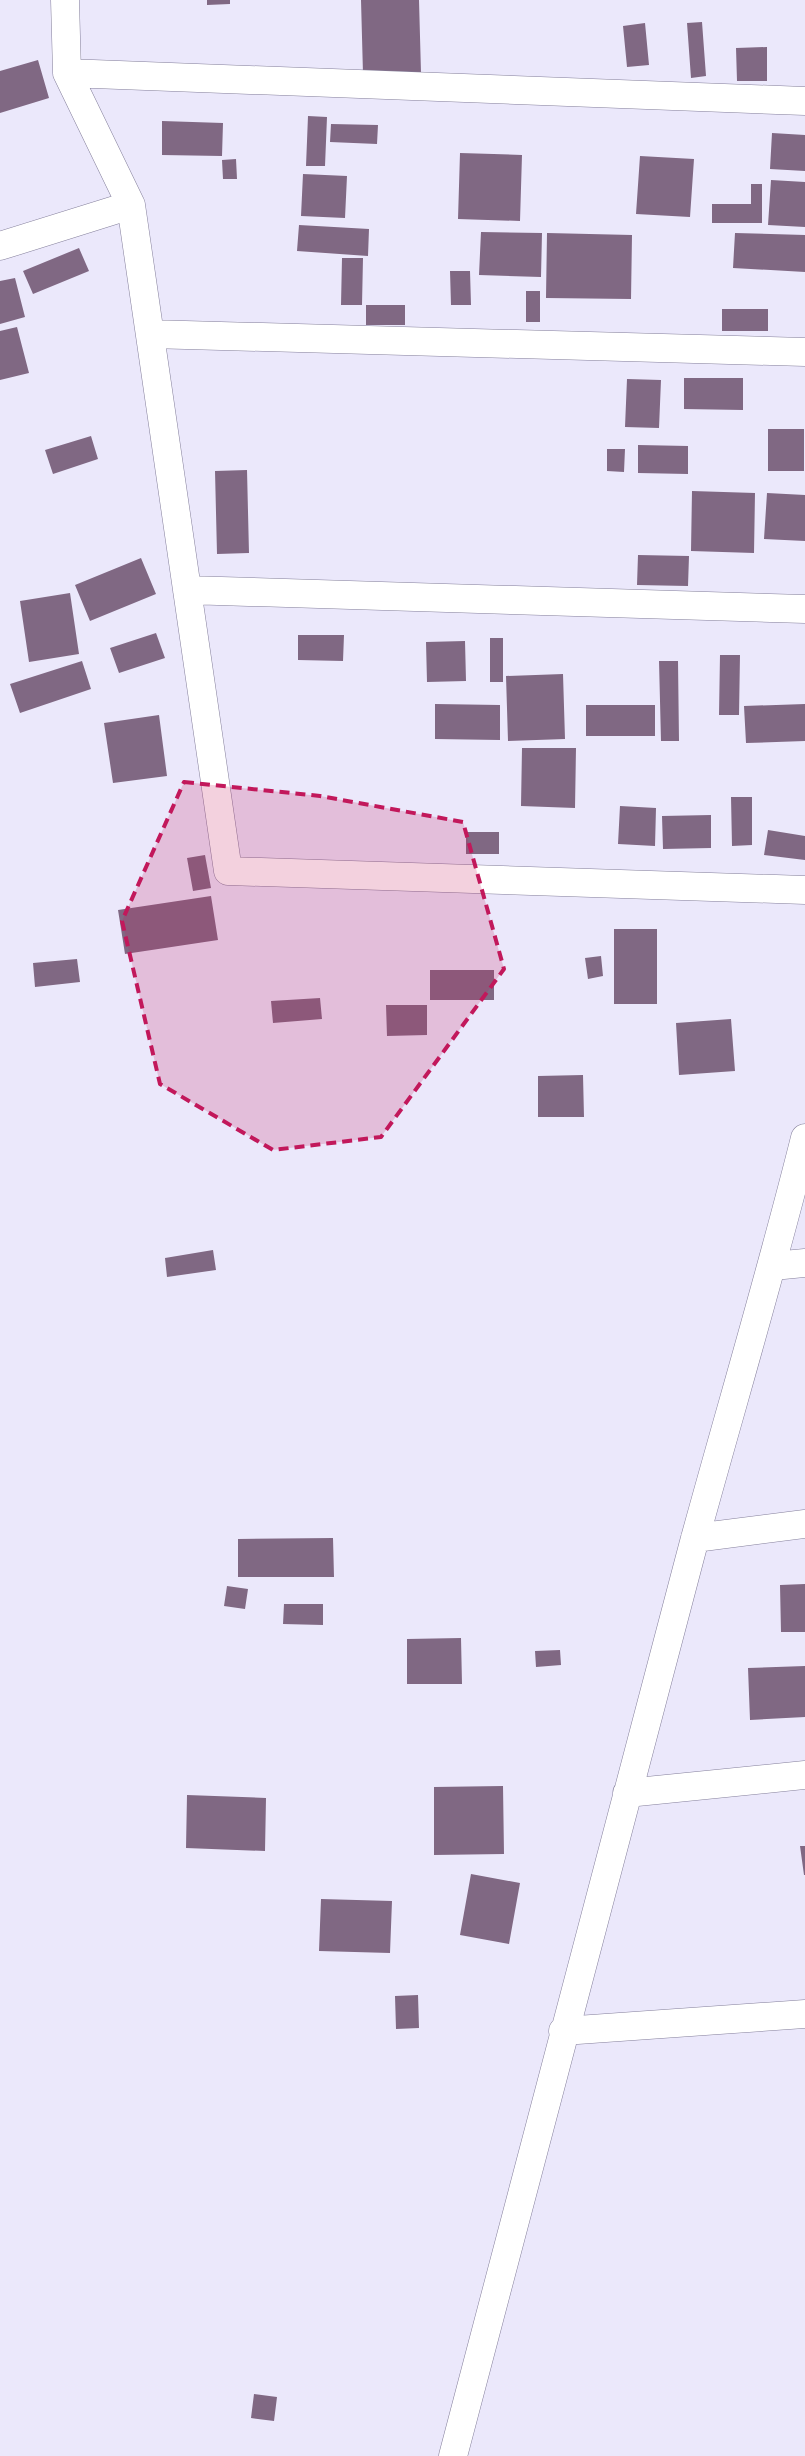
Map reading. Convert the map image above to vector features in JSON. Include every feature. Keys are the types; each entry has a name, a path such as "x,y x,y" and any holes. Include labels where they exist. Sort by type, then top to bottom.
{"street":[{"path":"65,0 67,73 132,205 228,871 805,890"},
{"path":"67,73 805,101"},
{"path":"0,246 132,205"},
{"path":"150,334 805,352"},
{"path":"188,590 805,609"},
{"path":"453,2456 563,2031 695,1538 773,1266 805,1138"},
{"path":"773,1266 805,1263"},
{"path":"695,1538 805,1524"},
{"path":"627,1793 805,1775"},
{"path":"563,2031 805,2014"}],"highlighted area":[{"path":"184,782 320,796 463,822 504,969 381,1137 273,1150 160,1084 122,921"}],"building":[{"path":"207,0 230,0 230,4 207,5"},
{"path":"361,0 419,0 421,73 363,74"},
{"path":"702,22 706,76 691,78 687,23"},
{"path":"645,23 649,65 627,67 623,26"},
{"path":"767,47 767,81 737,81 736,48"},
{"path":"38,60 49,98 0,113 0,71"},
{"path":"308,116 327,117 325,166 306,166"},
{"path":"162,121 223,123 222,156 162,155"},
{"path":"331,124 378,125 377,144 330,142"},
{"path":"772,133 805,135 805,171 770,169"},
{"path":"460,153 522,155 520,221 458,219"},
{"path":"640,156 694,159 690,217 636,214"},
{"path":"236,159 237,179 223,179 222,160"},
{"path":"303,174 347,176 345,218 301,216"},
{"path":"771,180 805,182 805,227 768,225"},
{"path":"751,184 762,184 762,223 712,223 712,204 751,204"},
{"path":"299,225 369,229 368,256 297,251"},
{"path":"481,232 542,233 541,277 479,275"},
{"path":"547,233 632,235 631,299 546,298"},
{"path":"735,233 805,235 805,272 733,268"},
{"path":"79,248 89,271 33,294 23,271"},
{"path":"342,258 363,258 362,305 341,305"},
{"path":"450,271 470,271 471,305 451,305"},
{"path":"15,278 25,317 0,324 0,281"},
{"path":"526,291 540,291 540,322 526,322"},
{"path":"366,305 405,305 405,325 366,325"},
{"path":"722,309 768,309 768,331 722,331"},
{"path":"17,327 29,373 0,380 0,331"},
{"path":"684,378 743,378 743,410 684,409"},
{"path":"627,379 661,380 659,428 625,427"},
{"path":"768,429 804,429 804,471 768,471"},
{"path":"91,436 98,459 53,474 45,450"},
{"path":"638,445 688,446 688,474 638,473"},
{"path":"607,449 625,449 624,472 607,471"},
{"path":"247,470 249,553 217,554 215,471"},
{"path":"692,491 755,493 754,553 691,551"},
{"path":"767,493 805,495 805,541 764,539"},
{"path":"638,555 689,556 688,586 637,585"},
{"path":"141,558 156,594 90,621 75,585"},
{"path":"70,593 79,654 29,662 20,601"},
{"path":"156,633 165,658 119,673 110,648"},
{"path":"298,635 344,635 343,661 298,660"},
{"path":"490,638 503,638 503,682 490,682"},
{"path":"465,641 466,681 427,682 426,642"},
{"path":"720,655 740,655 739,715 719,715"},
{"path":"82,661 91,689 20,713 10,684"},
{"path":"659,661 678,661 679,741 661,741"},
{"path":"563,674 565,739 508,741 506,676"},
{"path":"435,704 500,705 500,740 435,739"},
{"path":"805,704 805,741 746,743 744,706"},
{"path":"586,705 655,705 655,736 586,736"},
{"path":"159,715 167,776 113,783 104,723"},
{"path":"522,748 576,748 575,808 521,806"},
{"path":"731,797 752,797 752,845 732,846"},
{"path":"620,806 656,808 655,846 618,844"},
{"path":"711,815 711,848 663,849 662,816"},
{"path":"768,830 805,836 805,860 764,855"},
{"path":"466,832 499,832 499,854 466,854"},
{"path":"205,855 211,888 193,891 187,858"},
{"path":"211,896 218,940 125,954 118,910"},
{"path":"614,929 657,929 657,1004 614,1004"},
{"path":"601,956 603,976 588,979 585,958"},
{"path":"77,959 80,982 35,987 33,963"},
{"path":"430,970 494,970 494,1000 430,1000"},
{"path":"320,998 322,1019 273,1023 271,1001"},
{"path":"386,1005 427,1005 427,1035 387,1036"},
{"path":"731,1019 735,1071 679,1075 676,1023"},
{"path":"583,1075 584,1117 538,1117 538,1076"},
{"path":"213,1250 216,1270 167,1277 165,1258"},
{"path":"333,1538 334,1577 238,1577 238,1539"},
{"path":"805,1584 805,1632 781,1632 780,1585"},
{"path":"227,1586 248,1589 245,1609 224,1606"},
{"path":"284,1604 323,1604 323,1625 283,1624"},
{"path":"461,1638 462,1684 407,1684 407,1639"},
{"path":"560,1650 561,1665 536,1667 535,1651"},
{"path":"805,1666 805,1717 750,1720 748,1668"},
{"path":"503,1786 504,1854 434,1855 434,1787"},
{"path":"187,1795 266,1798 265,1851 186,1848"},
{"path":"800,1846 805,1846 805,1875 804,1875"},
{"path":"471,1874 520,1883 509,1944 460,1935"},
{"path":"321,1899 392,1901 390,1953 319,1951"},
{"path":"418,1995 419,2028 396,2029 395,1996"},
{"path":"254,2394 277,2397 274,2421 251,2418"}]}
